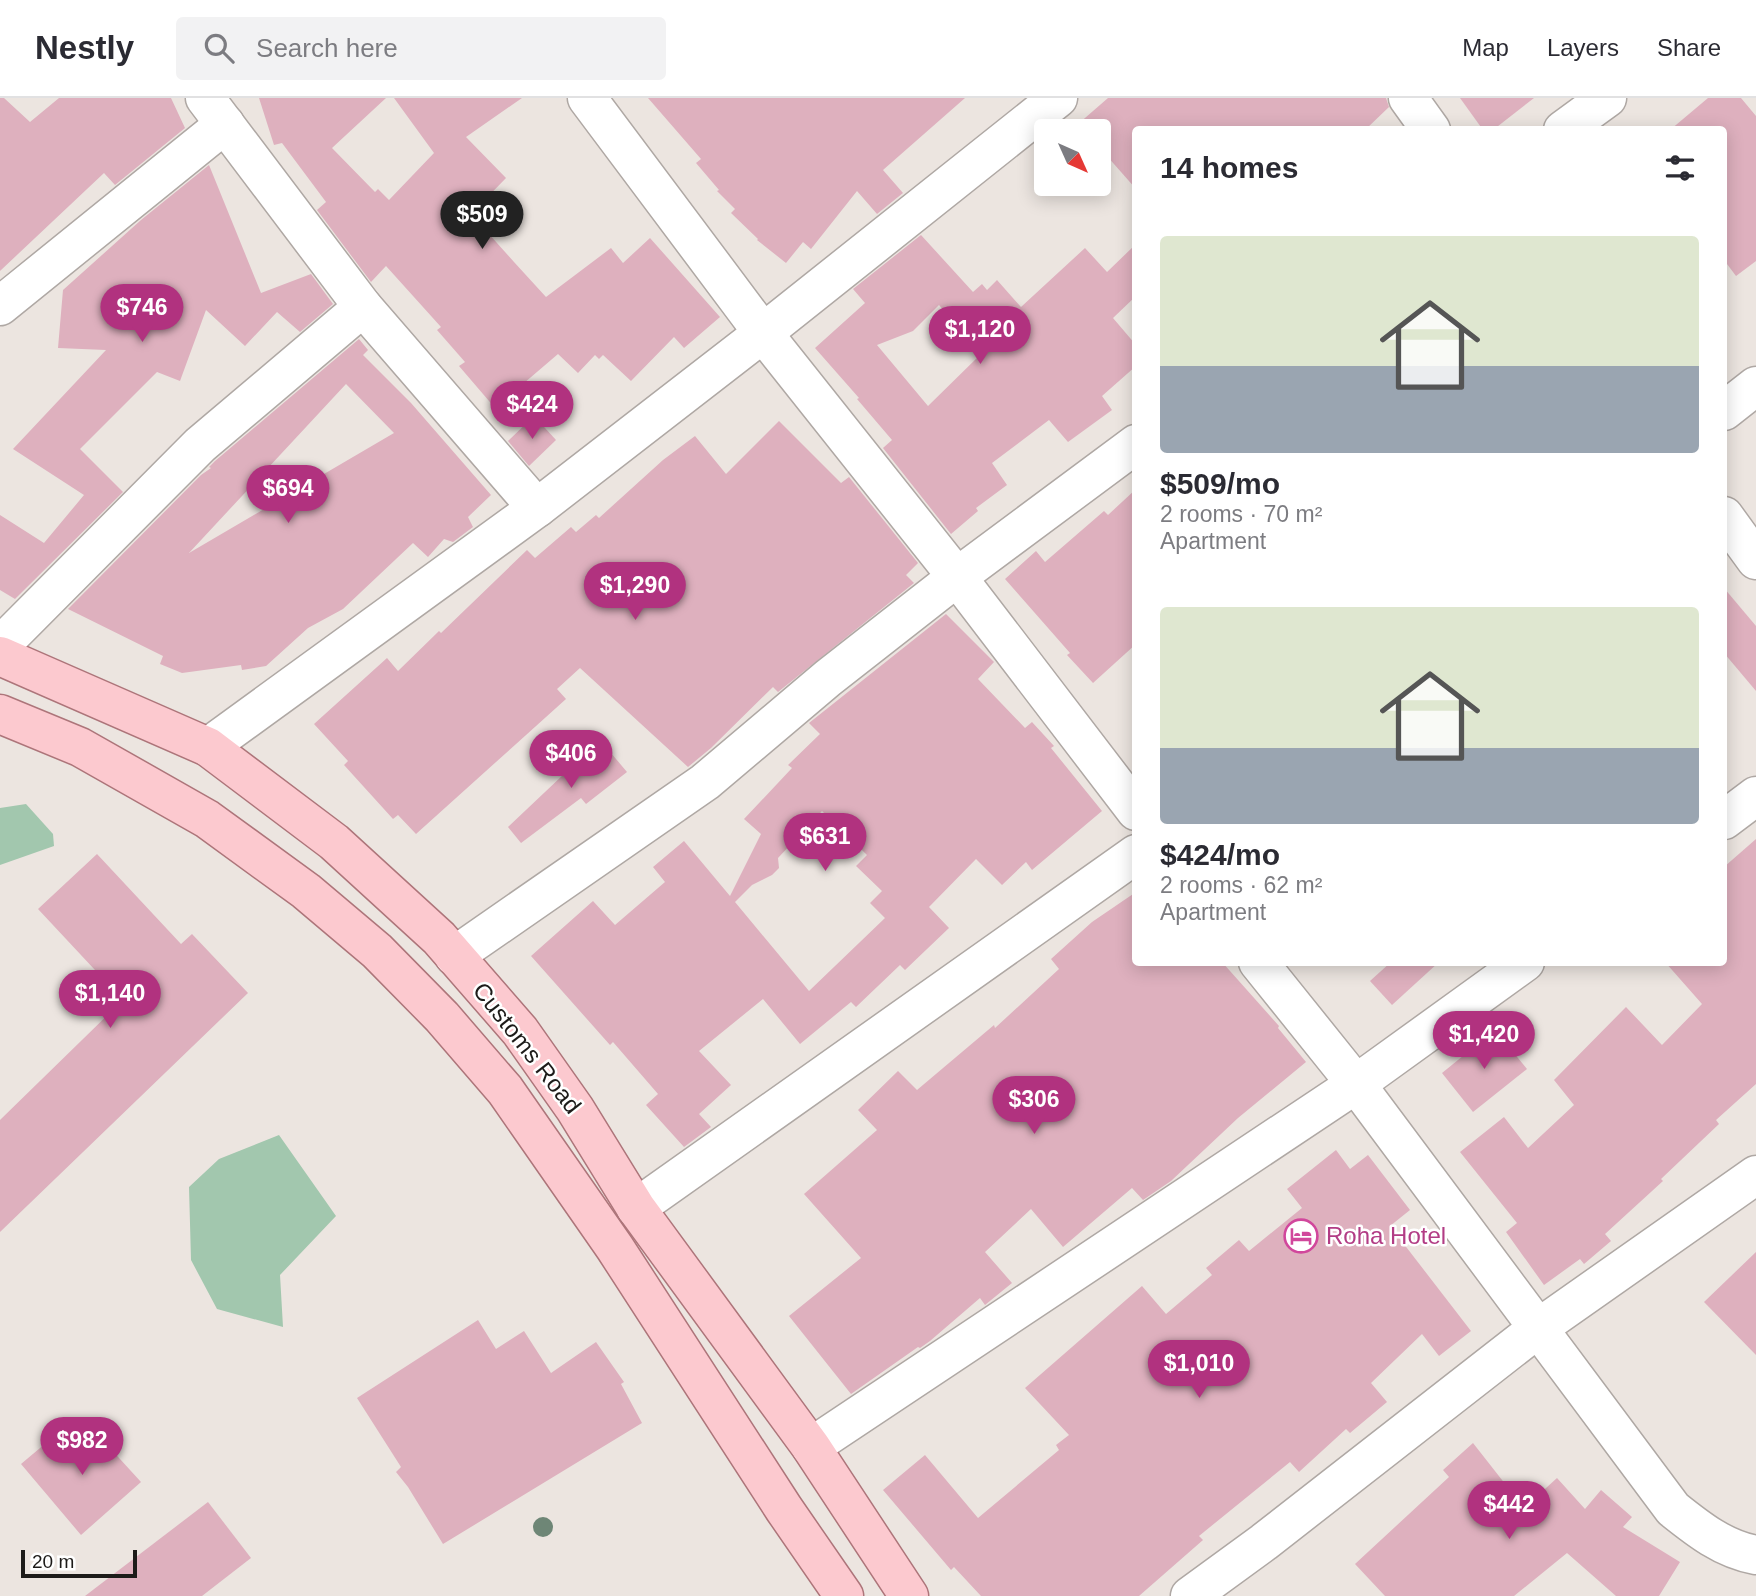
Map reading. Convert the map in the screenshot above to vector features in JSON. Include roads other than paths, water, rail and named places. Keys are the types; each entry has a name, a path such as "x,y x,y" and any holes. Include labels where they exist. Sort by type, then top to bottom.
{"main road":[{"name":"Customs Road","path":"0,656 208,747 334,842 439,938 520,1031 575,1109 636,1208 811,1447 909,1596"},
{"name":"Customs Road","path":"0,714 80,747 207,819 306,891 377,951 442,1017 505,1090 615,1248 784,1509 844,1596"}],"street":[{"path":"587,98 763,332 957,576 1132,806"},
{"path":"208,747 537,508 1058,98"},
{"path":"1408,98 1429,126"},
{"path":"1568,126 1607,98"},
{"path":"0,306 215,111 363,307 537,508"},
{"path":"0,646 200,445 363,307"},
{"path":"1727,409 1756,386"},
{"path":"454,956 705,782 828,678 957,576 1132,447"},
{"path":"1727,520 1756,560"},
{"path":"1727,818 1756,796"},
{"path":"636,1208 1132,857"},
{"path":"1261,966 1356,1084 1673,1509 1702,1532 1738,1552 1756,1555"},
{"path":"811,1447 1356,1084 1519,966"},
{"path":"1190,1596 1264,1542 1537,1329 1756,1175"}],"place":[{"name":"Roha Hotel","path":"1301,1236"}]}
